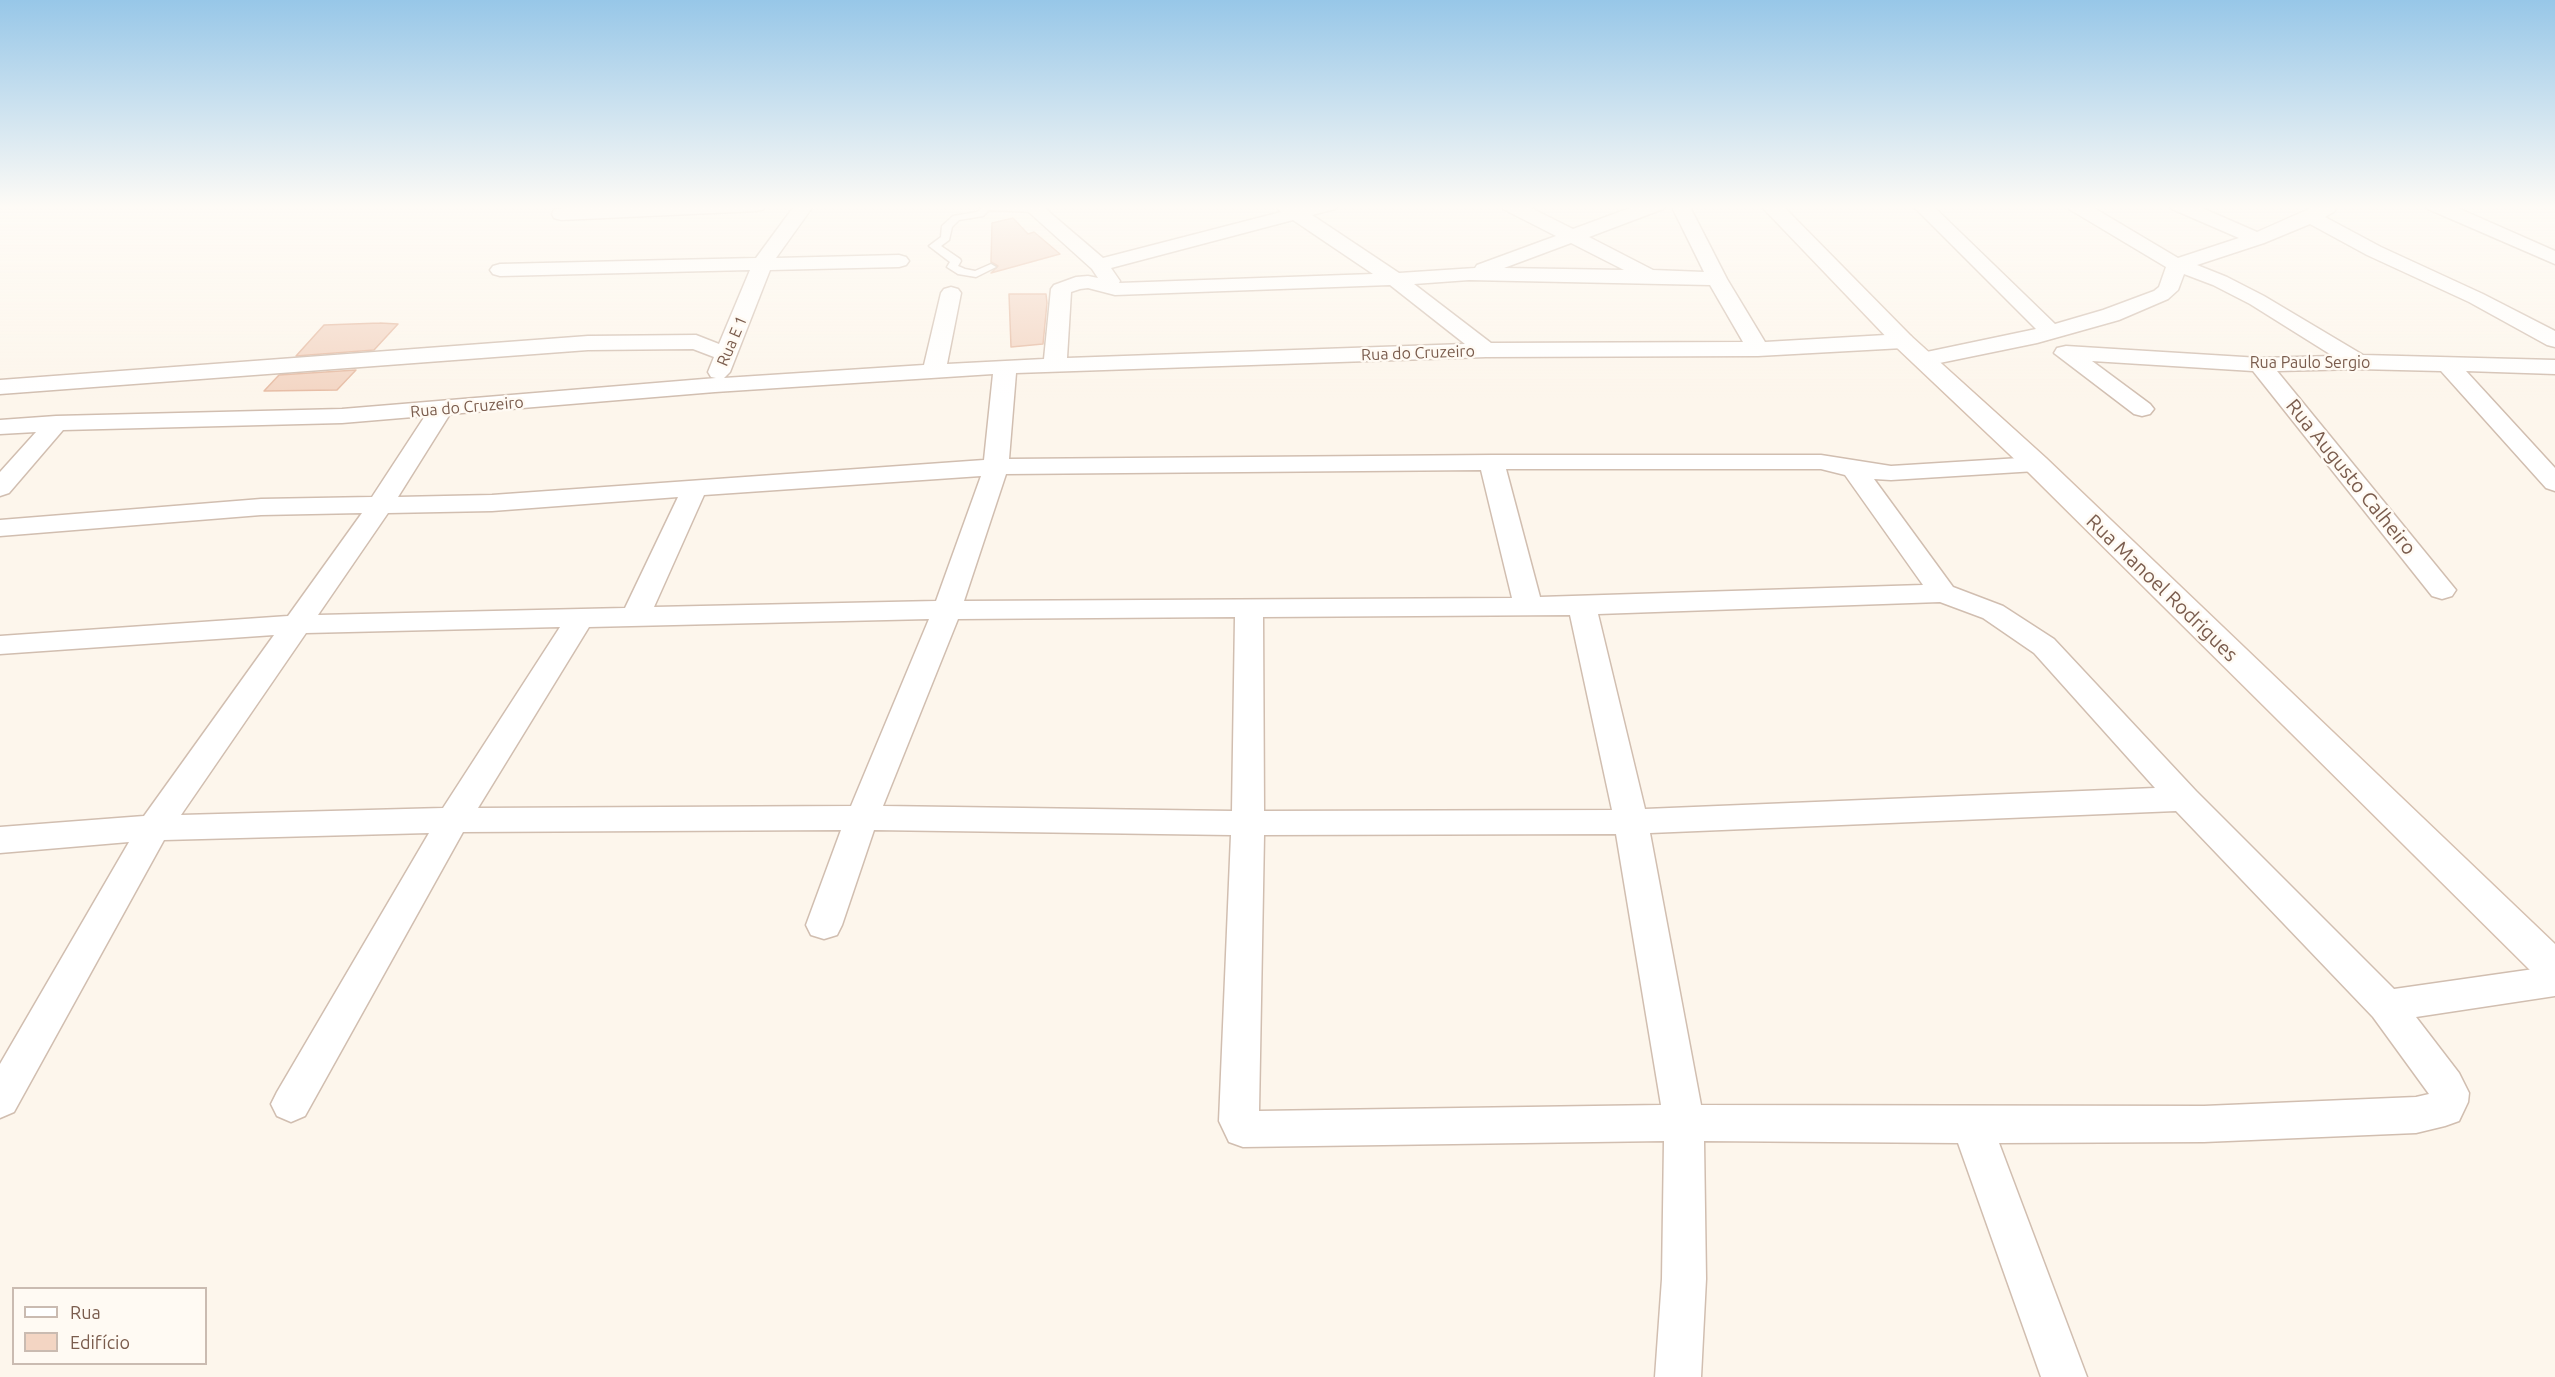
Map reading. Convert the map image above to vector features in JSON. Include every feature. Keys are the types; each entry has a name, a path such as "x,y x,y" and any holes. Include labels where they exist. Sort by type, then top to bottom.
{"street":[{"path":"500,270 524,269"},
{"name":"Rua E 1","path":"715,384 760,269"},
{"path":"1102,269 1115,288"},
{"path":"1381,269 1486,350"},
{"path":"1469,274 1482,269"},
{"path":"1638,269 1652,276"},
{"path":"1712,269 1758,349"},
{"name":"Rua Manoel Rodrigues","path":"1834,269 1914,350 2036,464 2555,969"},
{"path":"1982,269 2044,334 2142,409"},
{"name":"Rua do Cruzeiro","path":"0,427 56,423 342,416 715,384 1005,367 1486,350 1914,350 2044,334 2111,315 2161,296 2168,290 2181,269"},
{"path":"2199,269 2358,362"},
{"path":"2414,269 2476,298 2555,340"},
{"path":"1055,366 1061,289 1066,285 1088,282 1115,288 1395,279 1469,274 1717,279"},
{"path":"934,371 951,293"},
{"path":"0,387 588,343 696,342 725,354"},
{"name":"Rua Paulo Sergio","path":"2066,353 2260,364 2358,362 2555,367"},
{"name":"Rua Augusto Calheiro","path":"2260,364 2442,590"},
{"path":"2447,364 2555,483"},
{"path":"824,925 862,818 947,610 996,467 1005,367"},
{"path":"0,1100 154,828 381,504 441,409"},
{"path":"0,488 56,423"},
{"path":"0,528 261,507 492,503 996,467 1492,462 1821,462 1854,469 1909,473 2036,464"},
{"path":"1492,462 1528,607"},
{"path":"1854,469 1943,593"},
{"path":"636,615 695,488"},
{"path":"0,645 297,624 947,610 1582,606 1943,593 1993,612 2044,646 2184,799 2386,1006 2445,1084 2449,1093 2448,1102 2445,1108 2416,1114 2204,1124 1684,1123 1243,1129 1239,1121 1248,823 1249,609"},
{"path":"1582,606 1631,822 1684,1123 1684,1279 1678,1377"},
{"path":"291,1104 453,820 581,617"},
{"path":"0,840 154,828 453,820 862,818 1248,823 1631,822 2184,799"},
{"path":"2386,1006 2555,981"},
{"path":"1972,1125 2064,1377"}],"lane":[{"path":"957,269 976,274 986,269"}],"building":[{"path":"1009,294 1046,294 1043,344 1011,347"},
{"path":"398,324 374,350 296,356 324,325"},
{"path":"356,370 337,390 264,391 279,375"}]}
